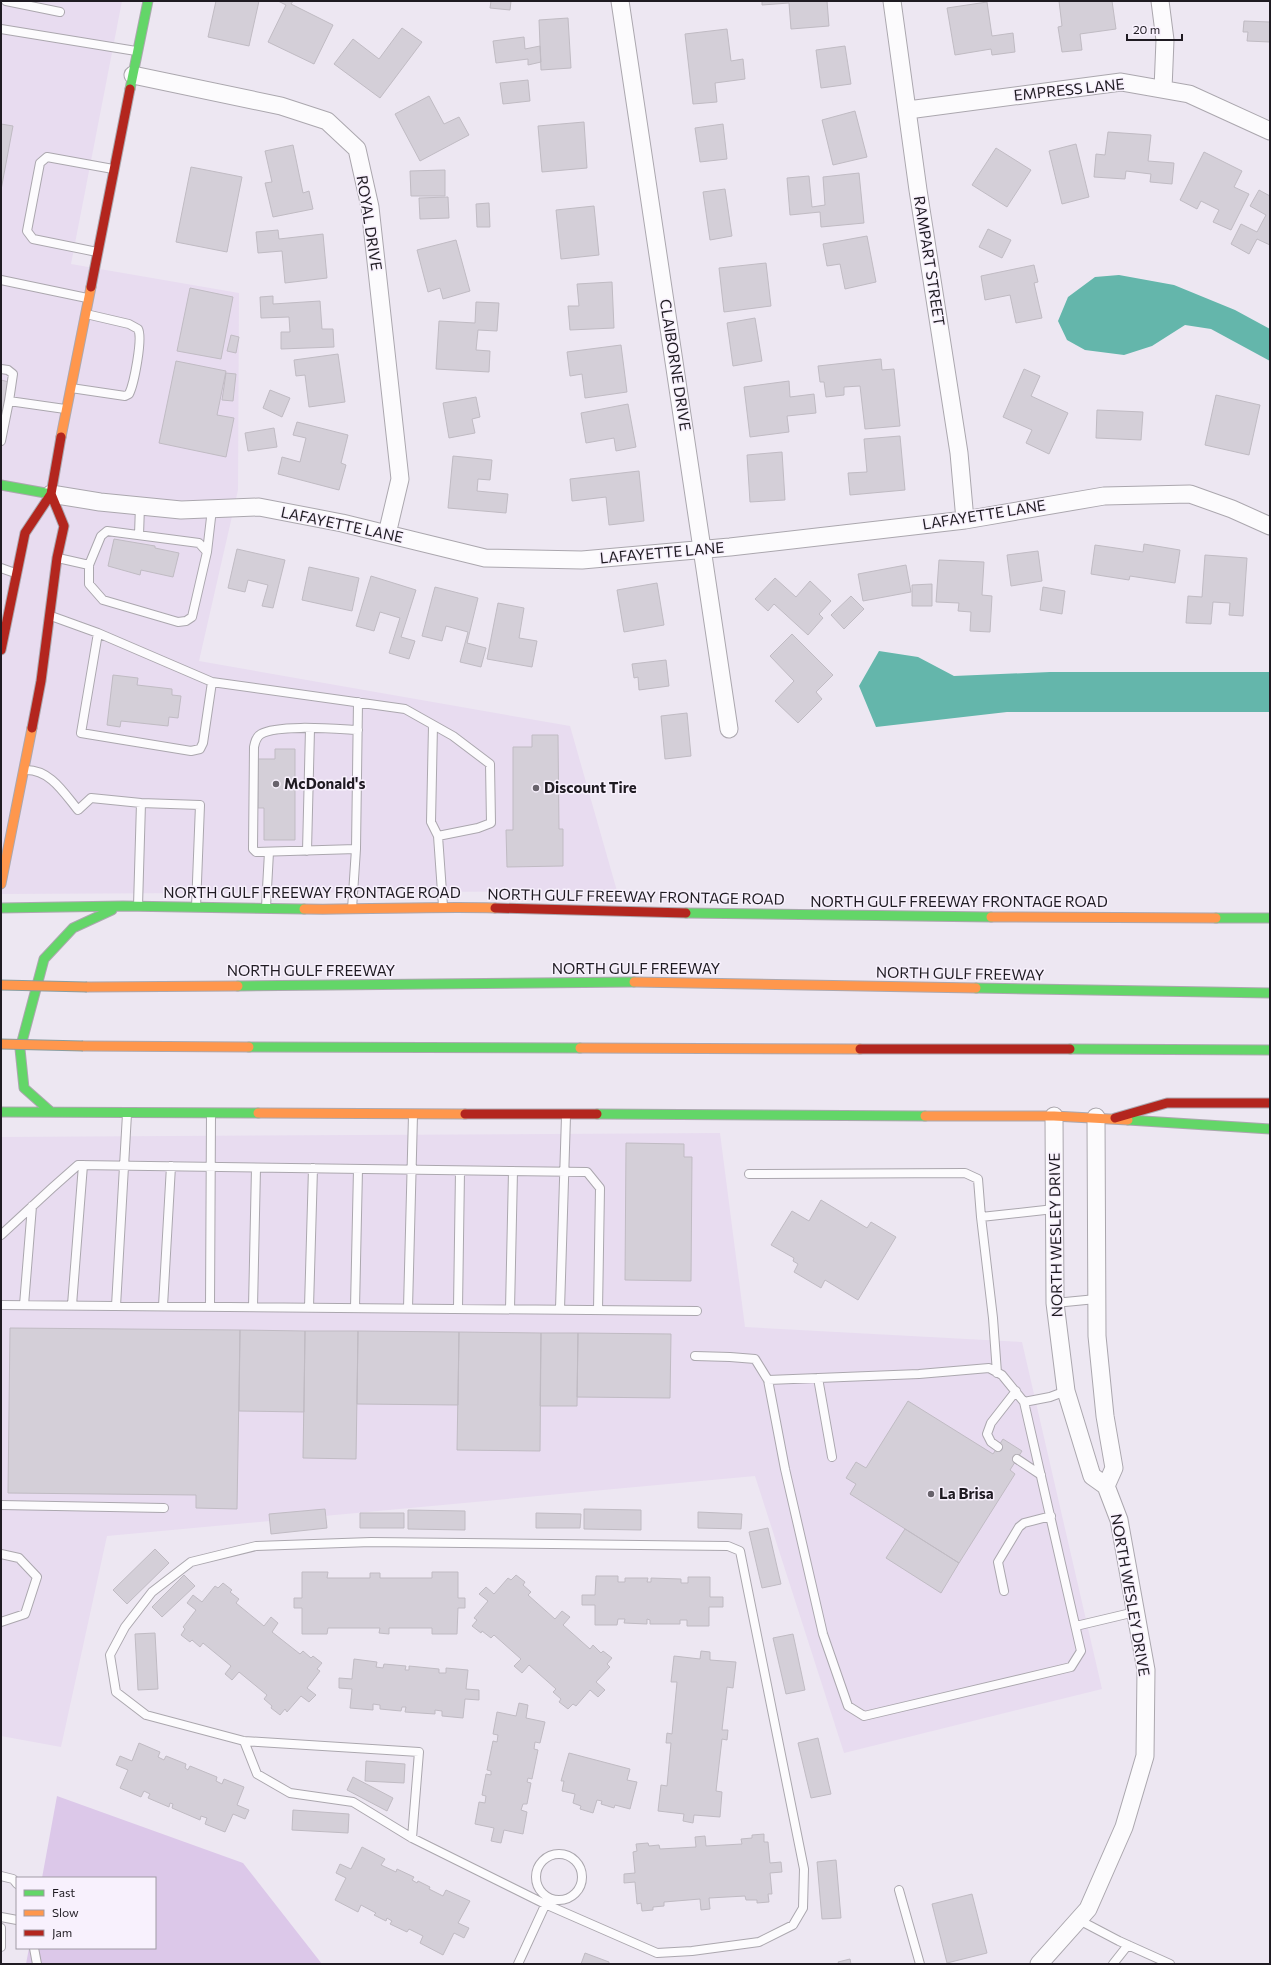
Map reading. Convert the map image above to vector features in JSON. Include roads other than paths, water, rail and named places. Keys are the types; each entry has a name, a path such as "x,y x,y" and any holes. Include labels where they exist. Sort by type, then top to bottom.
{"main road":[{"path":"1,650 2,638 25,533 51,494 70,388 148,1"},
{"path":"1,485 51,494"},
{"path":"1,884 40,682 51,615 57,558 64,526 51,494"},
{"path":"50,1111 24,1088 20,1049 44,959 73,928 123,906"},
{"name":"NORTH GULF FREEWAY FRONTAGE ROAD","path":"1,908 123,906 352,910 444,906 879,916 1270,918"},
{"name":"NORTH GULF FREEWAY","path":"1,984 87,987 658,982 1270,993"},
{"path":"1,1044 83,1046 1270,1050"},
{"path":"1115,1118 1167,1103 1270,1103"},
{"path":"1,1112 414,1112 1054,1116 1115,1118 1270,1129"}],"street":[{"name":"CLAIBORNE DRIVE","path":"620,1 729,729"},
{"name":"RAMPART STREET","path":"892,1 918,190 959,453 965,520"},
{"path":"1160,1 1165,40 1163,89"},
{"name":"ROYAL DRIVE","path":"133,75 281,106 327,121 357,149 370,207 400,479 387,534"},
{"name":"EMPRESS LANE","path":"908,110 1121,82 1189,94 1270,131"},
{"name":"LAFAYETTE LANE","path":"51,494 100,502 181,510 259,507 342,523 485,558 582,560 702,549 965,520 1104,496 1190,494 1232,508 1270,526"},
{"name":"NORTH WESLEY DRIVE","path":"1039,1964 1088,1909 1124,1827 1145,1756 1146,1670 1119,1520 1106,1486 1092,1476 1066,1391 1055,1303 1054,1116"},
{"path":"1096,1117 1097,1336 1105,1416 1114,1468 1106,1486"}],"lane":[{"path":"6,1 60,12"},
{"path":"1,29 138,51"},
{"path":"98,252 33,238 27,231 40,163 47,157 114,169"},
{"path":"1,280 88,298"},
{"path":"70,388 125,396 129,394 132,383 140,338 138,329 129,324 85,314"},
{"path":"1,370 8,370 13,374 1,441"},
{"path":"9,401 66,409"},
{"path":"139,535 140,506"},
{"path":"207,552 199,543 107,531 100,536 88,565 90,584 103,600 178,622 186,621 192,617 207,552 212,509"},
{"path":"57,558 88,565"},
{"path":"1,568 17,574"},
{"path":"51,615 98,633 212,682 405,709 433,724 453,736 490,764 490,823 478,828 438,836"},
{"path":"98,633 81,733 190,751 200,749 203,743 212,682"},
{"path":"352,910 356,849 358,702"},
{"path":"433,724 431,822 438,836 444,906"},
{"path":"356,849 256,852 253,849 254,747 255,740 262,734 280,729 358,730"},
{"path":"307,851 310,729"},
{"path":"23,770 40,772 52,778 78,810 91,798 141,803 200,804 196,908"},
{"path":"138,907 141,803"},
{"path":"266,908 270,852"},
{"path":"116,1306 127,1111"},
{"path":"408,1308 414,1112"},
{"path":"210,1307 212,1167 211,1113"},
{"path":"560,1310 566,1113"},
{"path":"1,1236 78,1165 586,1172 600,1188 598,1310"},
{"path":"72,1305 83,1165"},
{"path":"163,1306 171,1166"},
{"path":"253,1307 256,1168"},
{"path":"309,1307 313,1168"},
{"path":"355,1308 358,1169"},
{"path":"458,1308 460,1171"},
{"path":"510,1309 513,1171"},
{"path":"749,1174 965,1173 978,1179 993,1318 997,1373"},
{"path":"24,1305 32,1206"},
{"path":"981,1217 1054,1210"},
{"path":"1055,1303 1096,1299"},
{"path":"1,1305 697,1311"},
{"path":"694,1356 755,1359 768,1380 785,1469 823,1634 848,1706 864,1716 1071,1668 1081,1651 1051,1516 1024,1402 1002,1375 989,1368 919,1374 768,1380"},
{"path":"818,1378 832,1457"},
{"path":"998,1447 991,1442 987,1434 991,1423 1016,1391"},
{"path":"1024,1402 1050,1397 1066,1391"},
{"path":"1017,1459 1041,1475"},
{"path":"1,1505 164,1508"},
{"path":"1004,1591 998,1562 1019,1527 1024,1523 1051,1516"},
{"path":"244,1741 258,1774 290,1793 353,1802 412,1838 657,1953 692,1951 759,1942 793,1925 803,1908 804,1869 740,1551 728,1546 371,1542 256,1546 191,1562 152,1592 124,1627 110,1655 116,1692 146,1715 244,1741 419,1752 412,1838"},
{"path":"1,1554 19,1558 37,1577 25,1614 1,1622"},
{"path":"1076,1626 1135,1612"},
{"path":"558,1854 572,1858 578,1863 583,1878 577,1893 571,1898 547,1901 538,1887 536,1880 538,1865 550,1855 558,1854"},
{"path":"1,1876 13,1879 16,1883"},
{"path":"899,1890 920,1964"},
{"path":"518,1964 547,1901"},
{"path":"1,1917 16,1920"},
{"path":"1078,1920 1170,1964"},
{"path":"1,1928 1,1948"},
{"path":"1113,1964 1128,1945"},
{"path":"34,1949 37,1964"}],"place":[{"name":"McDonald's","path":"276,784"},
{"name":"Discount Tire","path":"536,788"},
{"name":"La Brisa","path":"931,1494"}]}
